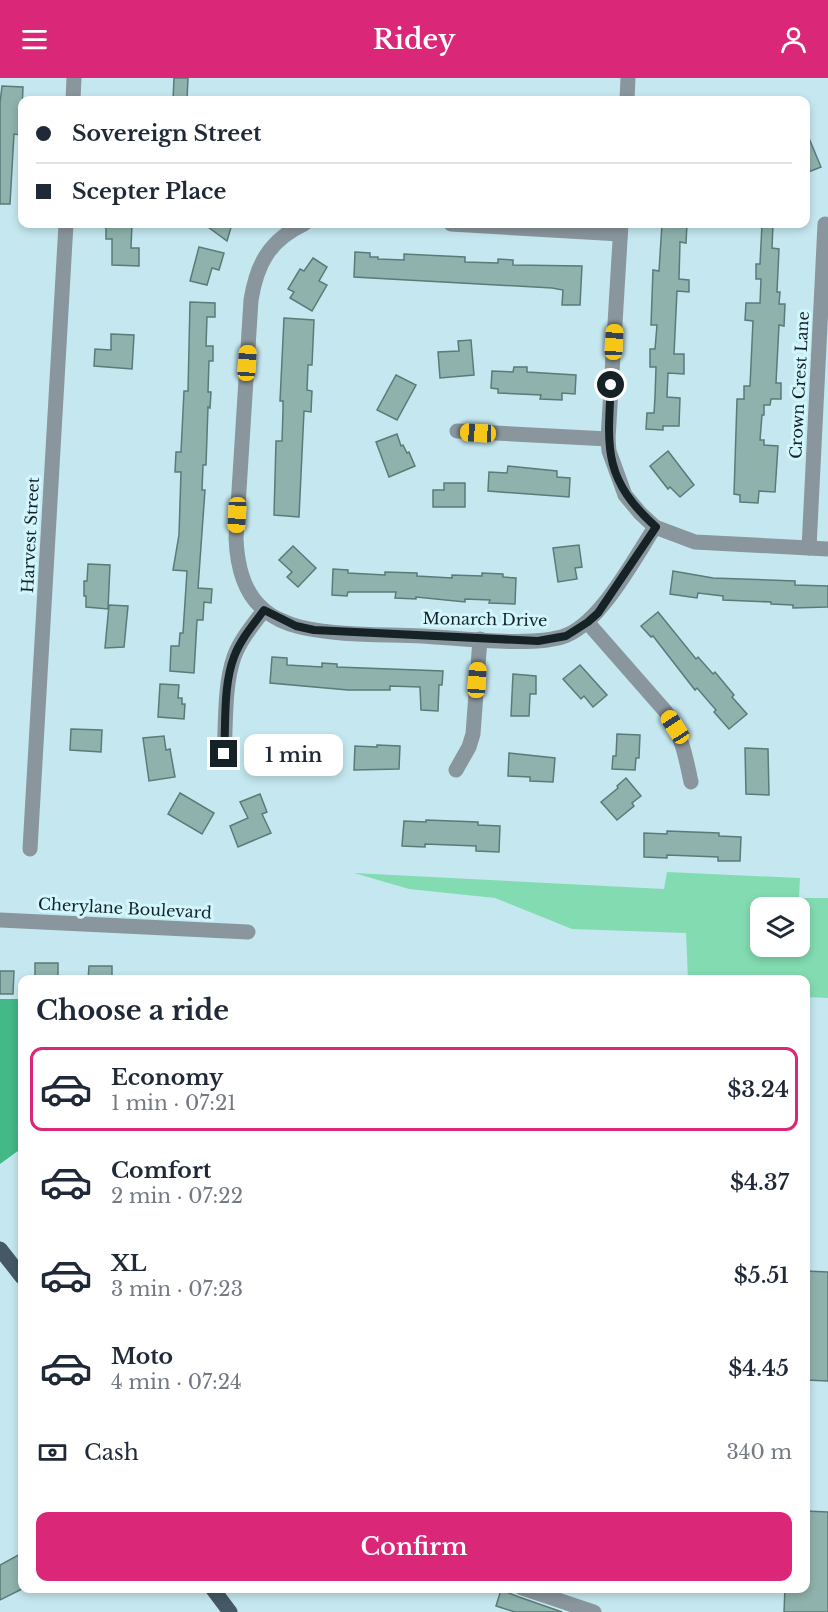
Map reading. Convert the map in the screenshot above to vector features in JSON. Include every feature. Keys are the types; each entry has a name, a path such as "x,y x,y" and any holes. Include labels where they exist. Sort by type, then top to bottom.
{"main road":[{"path":"0,1249 18,1272"},
{"path":"216,1593 230,1612"}],"street":[{"path":"73,96 74,78"},
{"path":"627,96 628,78"},
{"name":"Crown Crest Lane","path":"808,548 825,224"},
{"name":"Harvest Street","path":"30,849 66,228"},
{"path":"224,754 228,686 233,659 239,646 264,610 248,589 238,557 236,538 253,287 267,253 276,241 295,228"},
{"path":"586,228 620,229 608,439 625,495 656,527 695,542 828,549"},
{"path":"457,431 608,439"},
{"name":"Monarch Drive","path":"264,610 296,626 314,630 480,639 538,641 556,639 566,636 598,613 656,527"},
{"path":"588,622 666,712 684,745 691,782"},
{"path":"456,770 469,747 473,734 480,639"},
{"name":"Cherylane Boulevard","path":"0,920 248,932"},
{"path":"537,1593 594,1612"}],"green space":[{"path":"667,872 800,878 799,897 750,897 750,957 810,957 810,898 828,898 828,998 810,997 810,975 688,975 686,933 572,929 495,898 409,889 354,873 664,889"},
{"path":"0,999 18,999 18,1151 0,1164"}],"building":[{"path":"174,78 188,78 187,96 173,96"},
{"path":"2,86 23,87 23,96 18,96 18,135 14,134 10,204 0,204"},
{"path":"810,141 821,167 810,171"},
{"path":"106,228 132,228 131,248 139,248 139,266 112,265 112,239 106,239"},
{"path":"209,228 231,228 227,241"},
{"path":"662,228 687,228 686,243 680,242 679,279 689,280 689,292 677,291 674,354 684,354 684,374 668,373 667,397 680,398 679,426 663,426 663,430 646,429 647,413 654,413 656,367 650,367 650,349 655,349 657,325 651,325 653,270 659,271"},
{"path":"762,228 773,228 772,248 779,249 777,292 780,292 779,304 785,304 784,326 779,325 776,383 781,383 781,399 771,399 770,405 764,405 760,440 764,440 764,445 778,446 775,492 759,491 758,503 740,502 740,495 734,494 737,399 744,399 744,386 750,386 753,321 745,320 746,303 760,303 761,279 756,279 756,264 760,264"},
{"path":"199,247 224,253 219,270 212,268 207,285 190,281"},
{"path":"355,252 370,253 370,257 378,257 378,259 404,260 404,254 465,257 465,262 498,263 498,259 513,260 513,265 582,266 580,305 562,305 563,290 552,288 354,277"},
{"path":"313,258 327,267 319,281 327,285 312,311 290,298 294,292 288,289 300,269 304,271"},
{"path":"190,302 215,303 215,317 207,317 206,346 213,346 213,361 209,361 208,392 211,392 210,408 208,407 206,465 203,465 202,490 205,490 198,588 212,589 211,603 204,602 203,620 197,620 194,673 170,671 171,646 179,646 180,633 183,633 187,571 173,570 179,535 181,472 175,472 176,452 181,452 184,391 188,391"},
{"path":"284,318 314,320 312,365 308,365 307,390 312,391 311,412 304,411 299,517 274,515 276,441 282,441 283,401 280,401"},
{"path":"111,334 134,335 132,369 94,366 95,349 111,350"},
{"path":"471,340 474,375 440,378 438,352 459,351 458,341"},
{"path":"514,367 527,367 527,372 576,375 575,394 562,393 562,400 540,399 541,395 498,393 498,389 491,388 492,371 513,372"},
{"path":"396,375 416,385 397,420 377,410"},
{"path":"397,434 401,446 403,445 407,453 409,452 415,466 389,477 376,442"},
{"path":"668,451 694,485 680,497 670,487 668,489 650,466"},
{"path":"508,466 557,471 557,477 570,478 569,497 488,491 489,472 507,473"},
{"path":"444,483 465,483 465,507 433,507 433,490 444,490"},
{"path":"579,545 582,567 575,568 577,579 558,582 553,548"},
{"path":"293,546 316,568 298,587 287,577 292,572 279,560"},
{"path":"88,564 110,565 108,609 86,607 84,581 87,581"},
{"path":"333,569 348,570 348,573 385,575 385,572 417,573 417,576 452,578 452,575 503,574 503,577 516,578 515,604 489,603 490,600 465,599 465,602 416,597 416,599 395,598 396,592 348,592 347,596 332,595"},
{"path":"673,571 713,578 795,581 795,585 828,586 828,607 793,608 793,605 771,604 771,602 723,600 723,596 698,593 697,598 670,594"},
{"path":"109,605 128,606 124,647 105,648"},
{"path":"658,612 696,659 698,657 713,674 715,672 747,714 729,729 714,712 716,710 697,688 695,690 653,636 651,637 641,626"},
{"path":"272,657 287,658 287,665 322,667 322,663 337,664 337,667 443,671 442,685 439,685 438,711 421,710 420,687 390,686 390,690 348,690 270,683"},
{"path":"580,665 607,695 593,707 584,696 581,699 563,679"},
{"path":"513,674 536,676 536,694 530,694 529,716 511,716"},
{"path":"160,684 179,685 178,698 182,698 182,704 185,704 184,719 158,717"},
{"path":"71,729 102,730 101,752 70,750"},
{"path":"617,734 640,735 639,758 636,758 635,770 612,769 613,756 616,756"},
{"path":"164,736 166,750 170,749 175,777 149,781 143,738"},
{"path":"276,739 301,739 301,772 283,772 282,753 276,753"},
{"path":"377,745 400,746 399,769 354,770 355,746 377,747"},
{"path":"745,748 768,749 769,795 746,794"},
{"path":"509,753 555,758 553,782 530,781 530,777 508,776"},
{"path":"626,778 641,796 632,803 634,806 617,820 601,802"},
{"path":"180,793 214,813 202,834 168,814"},
{"path":"260,794 267,812 262,814 271,833 238,847 230,826 248,818 240,802"},
{"path":"426,820 478,822 478,825 500,826 499,852 476,851 476,846 425,844 425,847 402,846 404,821 426,822"},
{"path":"667,831 719,833 719,836 741,837 740,861 718,861 718,857 667,855 667,858 644,857 644,833 667,834"},
{"path":"35,963 58,963 58,975 35,975"},
{"path":"89,966 112,966 112,975 88,975"},
{"path":"0,971 14,971 13,994 0,994"},
{"path":"810,1271 828,1272 828,1381 810,1380"},
{"path":"810,1511 828,1512 828,1612 784,1612 785,1593 810,1593"},
{"path":"18,1555 18,1591 0,1600 0,1565"},
{"path":"500,1593 509,1593 562,1612 515,1612 496,1606"}],"route":[{"path":"224,754 228,686 233,659 239,646 264,610 296,626 314,630 520,641 538,641 566,636 598,613 656,527 625,495 617,477 608,439 611,385"}]}
